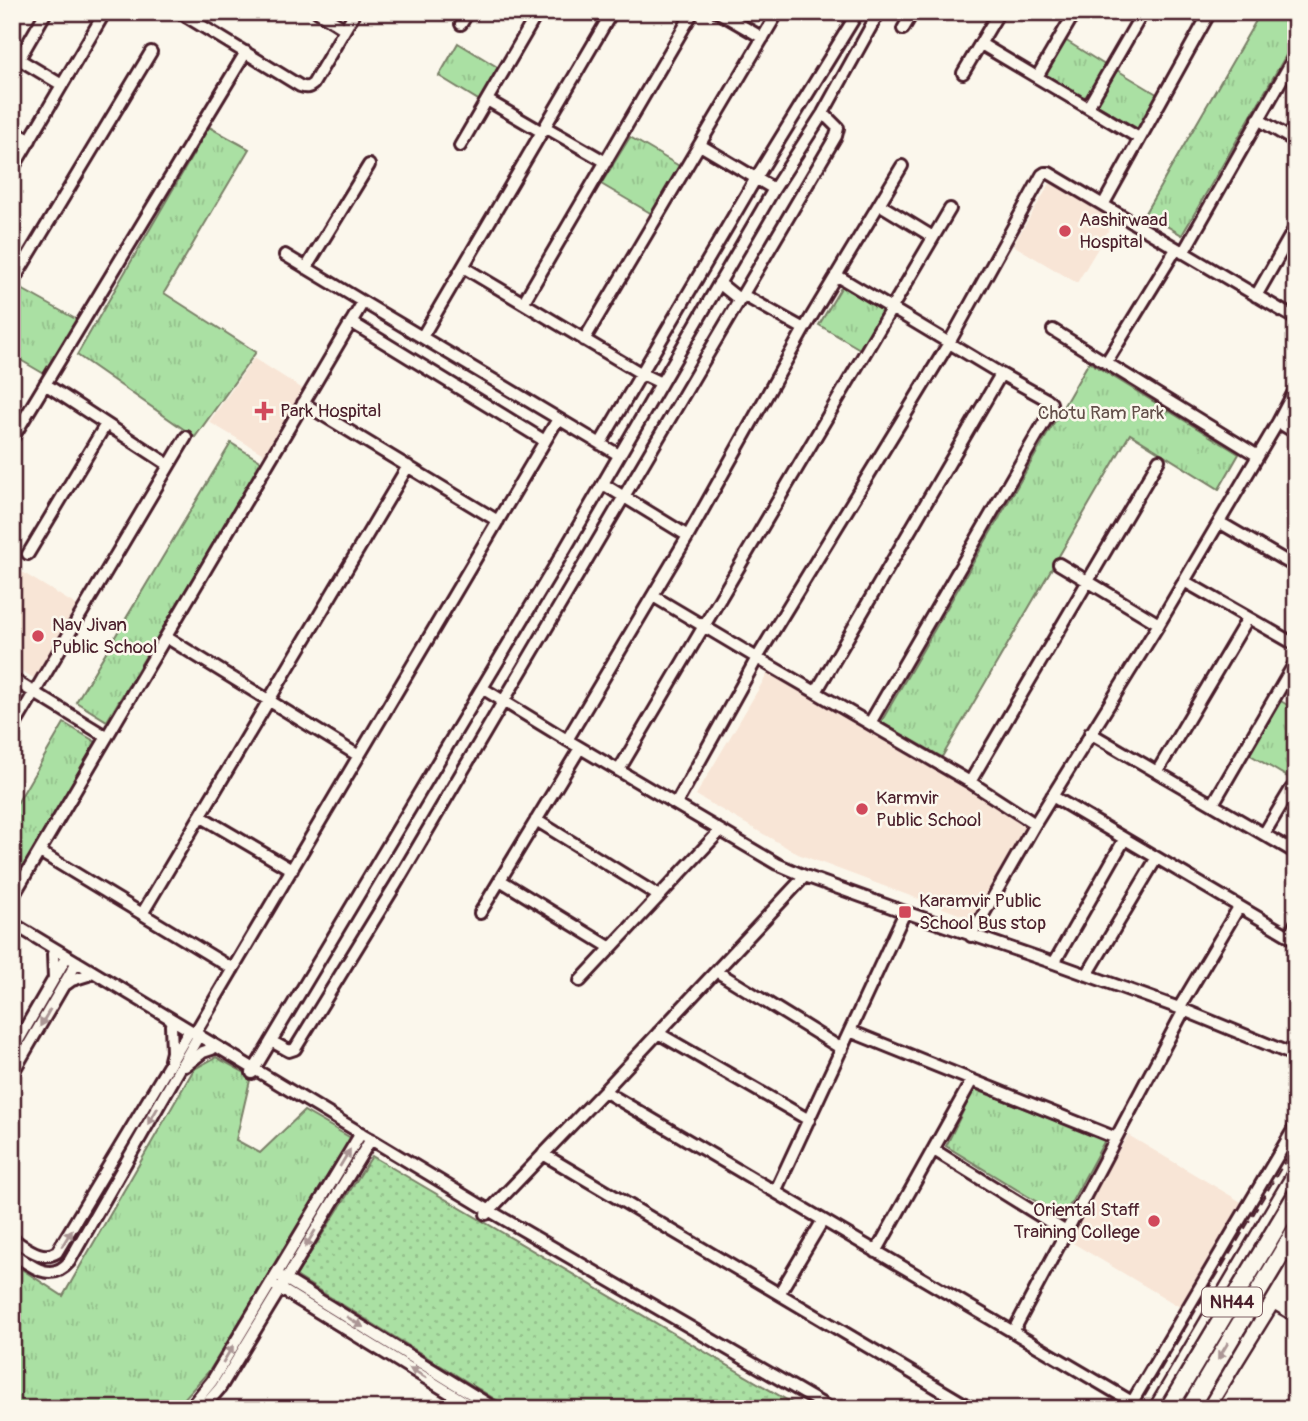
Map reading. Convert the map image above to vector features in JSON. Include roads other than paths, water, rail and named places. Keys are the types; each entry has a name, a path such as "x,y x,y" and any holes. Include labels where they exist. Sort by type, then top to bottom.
{"highway":[{"name":"NH44","path":"1168,1409 1296,1195"},
{"name":"NH44","path":"1189,1409 1296,1229"}],"main road":[{"path":"1156,1409 1296,1171"},
{"path":"1260,1232 1262,1243 1268,1251 1276,1256 1296,1256"},
{"path":"1293,1267 1296,1292"},
{"path":"1206,1409 1293,1267"},
{"path":"1237,1271 1277,1295 1296,1316"},
{"path":"1277,1295 1296,1299"},
{"path":"1212,1314 1224,1307 1236,1308 1245,1314 1251,1323 1252,1335"},
{"path":"1263,1317 1296,1316"}],"street":[{"path":"46,12 16,57 62,85"},
{"path":"12,170 105,12"},
{"path":"179,12 300,86 309,87 355,12"},
{"path":"318,12 345,29"},
{"path":"461,24 468,12"},
{"path":"460,146 538,12"},
{"path":"422,337 612,12"},
{"path":"523,303 693,12"},
{"path":"718,12 763,38"},
{"path":"584,340 778,12"},
{"path":"600,444 756,178 858,12"},
{"path":"253,1071 603,484 774,189 823,113 879,12"},
{"path":"903,29 913,12"},
{"path":"963,74 999,12"},
{"path":"1037,77 1075,12"},
{"path":"1088,107 1143,12"},
{"path":"1102,205 1210,12"},
{"path":"981,44 1139,138"},
{"path":"12,283 151,52"},
{"path":"12,439 246,52"},
{"path":"1106,363 1180,251 1296,54"},
{"path":"487,100 606,162"},
{"path":"271,1041 289,1051 295,1049 402,873 836,136 838,128 823,113"},
{"path":"1258,119 1296,142"},
{"path":"12,130 30,140"},
{"path":"699,145 774,189"},
{"path":"306,268 369,165"},
{"path":"567,740 688,536 804,329 902,166"},
{"path":"676,804 757,659 949,343 1042,175 1049,173 1296,319"},
{"path":"879,204 933,237"},
{"path":"619,770 950,209"},
{"path":"1256,296 1296,226"},
{"path":"285,255 619,455"},
{"path":"463,267 661,383"},
{"path":"836,275 1045,399 1051,403 1052,409 870,723"},
{"path":"719,283 742,298 804,329"},
{"path":"12,898 363,302"},
{"path":"351,322 545,441"},
{"path":"1053,330 1258,456"},
{"path":"816,692 1001,374"},
{"path":"45,384 169,465"},
{"path":"971,936 1035,824 1159,624 1296,388"},
{"path":"303,403 498,521"},
{"path":"12,1253 47,1273 64,1268 69,1262 194,1035 558,419"},
{"path":"1278,422 1296,433"},
{"path":"28,554 106,424"},
{"path":"12,730 186,437"},
{"path":"970,782 1159,460"},
{"path":"142,914 408,466"},
{"path":"603,484 688,536"},
{"path":"1219,522 1296,567"},
{"path":"1059,564 1159,624"},
{"path":"1184,581 1296,645"},
{"path":"653,596 970,782 1035,824"},
{"path":"1157,772 1248,618"},
{"path":"166,637 359,756"},
{"path":"1213,804 1296,661"},
{"path":"12,679 107,737"},
{"path":"482,688 764,858 971,936 1181,1009 1296,1056"},
{"path":"1090,733 1296,853"},
{"path":"480,913 580,748"},
{"path":"1264,834 1291,789"},
{"path":"1052,796 1292,938 1296,923"},
{"path":"200,816 292,870"},
{"path":"537,820 659,896"},
{"path":"580,981 720,831"},
{"path":"1054,963 1124,840"},
{"path":"40,852 233,969"},
{"path":"1087,975 1156,859"},
{"path":"488,1212 806,876"},
{"path":"500,880 611,948"},
{"path":"1013,1332 1116,1139 1181,1009 1239,908"},
{"path":"775,1192 905,912"},
{"path":"12,923 65,958 819,1409"},
{"path":"12,929 53,954 65,958"},
{"path":"53,954 54,978"},
{"path":"12,1051 65,958"},
{"path":"76,964 88,975 253,1071"},
{"path":"12,1074 76,964"},
{"path":"716,971 842,1049"},
{"path":"63,986 88,975"},
{"path":"171,1025 172,1073"},
{"path":"850,1031 1116,1139"},
{"path":"658,1033 809,1120"},
{"path":"12,1239 38,1254 51,1256 57,1252 172,1073 212,1049"},
{"path":"876,1252 972,1080"},
{"path":"604,1091 1013,1332 1130,1406 1296,1125"},
{"path":"189,1409 212,1381 278,1281 364,1138"},
{"path":"934,1150 1066,1232"},
{"path":"543,1154 973,1409"},
{"path":"488,1212 831,1409"},
{"path":"779,1294 823,1220"},
{"path":"202,1409 220,1388 278,1281"},
{"path":"278,1281 476,1409"},
{"path":"278,1281 496,1409"}],"railway":[{"path":"1137,1409 1296,1143"}],"place":[{"name":"Aashirwaad Hospital","path":"1065,231"},
{"name":"Park Hospital","path":"264,411"},
{"name":"Nav Jivan Public School","path":"38,636"},
{"name":"Karmvir Public School","path":"862,809"},
{"name":"Karamvir Public School Bus stop","path":"905,912"},
{"name":"Oriental Staff Training College","path":"1154,1221"}],"park label":[{"name":"Chotu Ram Park","path":"1101,413"}]}
